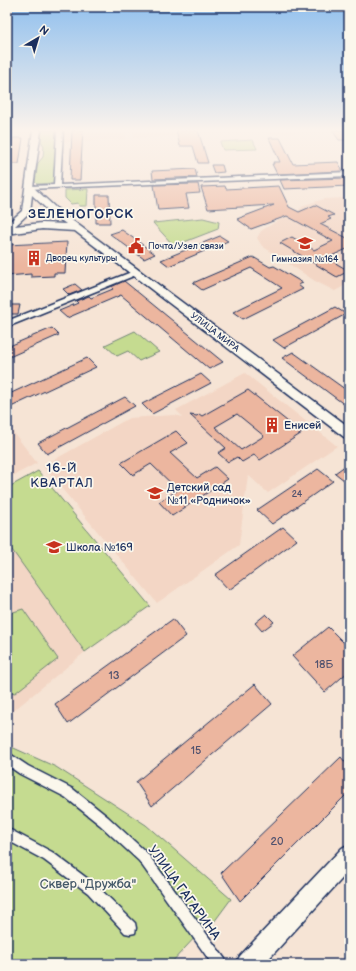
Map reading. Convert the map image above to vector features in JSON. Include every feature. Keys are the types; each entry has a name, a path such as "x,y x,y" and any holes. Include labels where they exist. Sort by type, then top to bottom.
{"street":[{"path":"32,175 24,218 28,221 64,225 80,230"},
{"path":"57,186 58,175"},
{"path":"30,188 317,175"},
{"path":"39,195 41,189 46,187"},
{"name":"УЛИЦА МИРА","path":"30,188 54,211 349,434"},
{"path":"42,207 54,211 55,216 51,220 7,230 34,208 42,207"},
{"path":"7,230 40,226 61,226 80,230"},
{"path":"7,324 137,273"},
{"name":"УЛИЦА ГАГАРИНА","path":"7,758 24,770 69,793 104,820 143,857 220,964"},
{"path":"7,834 48,856 92,889 130,928"},
{"path":"248,964 349,855"}],"shaded area":[{"name":"Гимназия №164","path":"345,198 345,211 349,219 349,283 335,291 315,281 262,246 257,238 261,231 277,221 299,212 304,205 324,199"},
{"name":"Детский сад №11 «Родничок»","path":"245,373 337,446 268,493 248,475 239,545 157,603 43,466 129,418 174,415 183,417 176,410"},
{"path":"7,424 37,463 7,479"},
{"name":"Школа №169","path":"38,471 150,606 85,652 7,716 7,488"}],"green space":[{"path":"36,175 54,175 53,183 37,184 35,182"},
{"path":"88,189 87,206 79,206 78,203 71,204 65,198 65,190"},
{"path":"203,218 219,222 218,229 174,246 153,223"},
{"path":"135,331 159,352 139,361 128,351 117,356 105,345"},
{"name":"Школа №169","path":"38,471 150,606 85,652 7,543 7,488"},
{"path":"23,609 58,659 15,693 7,691 7,614"},
{"name":"Сквер \"Дружба\"","path":"7,745 56,767 146,825 231,899 214,922 198,934 170,964 7,964"}],"building":[{"path":"70,175 80,175 80,180 70,180"},
{"path":"153,175 197,175 197,177 153,179"},
{"path":"348,178 349,186 284,189 280,180"},
{"path":"198,184 200,193 186,194 189,208 158,210 154,185"},
{"path":"225,186 226,189 279,186 289,207 299,212 315,205 334,215 328,217 331,219 320,224 349,239 349,248 327,258 349,271 337,277 280,243 292,237 314,250 333,241 287,216 251,229 237,219 274,205 208,209 201,187"},
{"path":"96,195 109,195 110,223 96,223"},
{"name":"Почта/Узел связи","path":"122,230 155,254 144,259 110,234"},
{"path":"220,236 228,241 169,266 161,260"},
{"name":"Дворец культуры","path":"67,242 65,273 54,273 54,276 31,277 31,274 7,276 7,245"},
{"path":"253,257 270,267 274,266 303,283 298,285 303,289 243,319 233,312 282,288 251,268 202,290 193,283"},
{"path":"124,281 223,362 209,369 121,295 67,318 59,311 78,303 76,301 89,296 91,298 113,289 111,287"},
{"path":"75,284 82,290 69,295 63,289"},
{"path":"7,305 20,305 18,314 7,314"},
{"path":"335,307 346,314 284,348 273,340"},
{"path":"52,328 59,335 7,358 7,347"},
{"path":"293,352 349,392 349,408 282,358"},
{"path":"87,358 96,367 11,407 7,403 7,395"},
{"path":"201,374 211,383 152,414 142,404"},
{"name":"Енисей","path":"248,390 302,433 260,460 254,455 242,462 237,457 228,462 218,453 226,448 190,415 197,416 199,414 202,416","holes":["237,414 264,436 241,450 215,427"]},
{"path":"125,397 135,406 47,454 38,443"},
{"path":"176,431 188,443 170,453 197,478 215,467 228,479 172,516 159,502 178,490 151,464 133,475 121,463"},
{"path":"349,463 349,484 335,473"},
{"path":"318,469 333,481 272,524 257,510"},
{"path":"283,527 297,540 229,590 215,575"},
{"path":"266,614 274,622 262,631 255,623"},
{"path":"173,619 186,636 68,724 55,704"},
{"path":"328,627 349,648 349,671 325,692 292,656"},
{"path":"255,684 272,704 152,806 136,782"},
{"path":"341,757 349,767 349,792 240,901 221,873"}],"place":[{"name":"Гимназия №164","path":"305,243"},
{"name":"Почта/Узел связи","path":"136,246"},
{"name":"Дворец культуры","path":"34,258"},
{"name":"Енисей","path":"272,425"},
{"name":"Детский сад №11 «Родничок»","path":"155,493"},
{"name":"Школа №169","path":"54,547"}],"district":[{"name":"ЗЕЛЕНОГОРСК","path":"81,213"},
{"name":"16-Й КВАРТАЛ","path":"62,474"}]}
